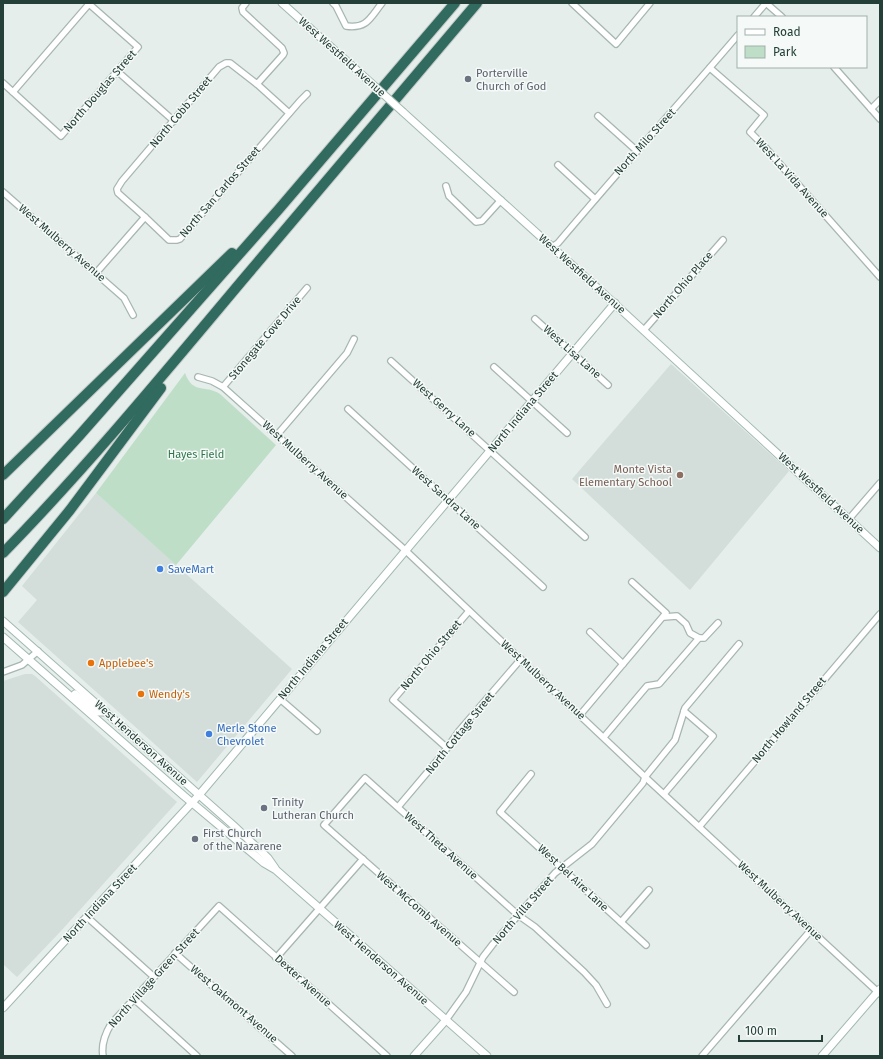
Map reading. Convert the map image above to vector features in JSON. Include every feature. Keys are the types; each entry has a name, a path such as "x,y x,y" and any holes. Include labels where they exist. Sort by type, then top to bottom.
{"highway":[{"path":"3,519 79,436 279,209 455,3"},
{"path":"3,553 100,448 477,3"},
{"path":"3,475 279,209"},
{"path":"3,592 83,492 154,397 218,316 236,289"}],"street":[{"path":"246,3 242,8 243,12 284,50 283,55 257,84 289,113"},
{"name":"West Westfield Avenue","path":"282,3 615,303 880,548"},
{"path":"333,3 346,26 355,28 364,25 382,3"},
{"path":"572,3 616,44 650,3"},
{"path":"755,16 766,3 781,16"},
{"path":"3,83 13,92 88,4"},
{"name":"North Douglas Street","path":"13,92 61,136 138,47 88,4"},
{"name":"North Milo Street","path":"552,247 558,244 737,36"},
{"name":"North Cobb Street","path":"145,217 120,195 117,189 122,181 219,68 226,63 230,63 257,84"},
{"name":"West La Vida Avenue","path":"710,68 764,116 750,132 880,277"},
{"path":"835,68 880,119"},
{"path":"117,71 174,121"},
{"name":"North San Carlos Street","path":"145,217 169,240 180,239 307,94"},
{"path":"872,109 880,100"},
{"path":"598,116 637,151"},
{"path":"558,165 596,199"},
{"path":"446,186 449,196 476,222 482,220 501,200"},
{"name":"West Mulberry Avenue","path":"4,194 124,298 133,315"},
{"path":"96,274 145,217"},
{"name":"North Ohio Place","path":"644,330 723,240"},
{"name":"Stonegate Cove Drive","path":"223,388 307,288"},
{"name":"North Indiana Street","path":"3,1008 199,795 615,303"},
{"name":"West Lisa Lane","path":"535,319 608,385"},
{"path":"277,435 347,353 354,339"},
{"name":"West Gerry Lane","path":"391,360 585,537"},
{"path":"494,367 567,433"},
{"name":"West Mulberry Avenue","path":"198,377 212,381 223,388 405,550 645,777 879,992"},
{"name":"West Sandra Lane","path":"348,409 543,587"},
{"path":"849,519 880,483"},
{"path":"632,582 665,615 677,616 686,624 690,633 699,638 704,638 718,623"},
{"name":"North Ohio Street","path":"448,748 393,700 469,611"},
{"name":"North Howland Street","path":"699,827 880,614"},
{"path":"580,715 665,615"},
{"name":"West Henderson Avenue","path":"3,621 199,795 268,858 276,870"},
{"path":"590,632 624,664"},
{"name":"West Henderson Avenue","path":"3,637 192,802 264,863 276,870 320,908 487,1056"},
{"path":"604,737 647,686 659,684 699,638"},
{"path":"664,794 713,736 684,711 739,644"},
{"path":"3,672 22,665 38,651"},
{"name":"North Cottage Street","path":"398,807 448,748 460,730 521,659"},
{"path":"47,676 56,678 98,712 106,712"},
{"path":"280,699 317,731"},
{"name":"North Villa Street","path":"414,1056 446,1020 466,992 480,963 493,944 561,867 592,844 643,783 645,777 675,740 684,711"},
{"path":"118,737 121,735 129,737 147,752 156,756"},
{"name":"West Bel Aire Lane","path":"531,774 500,812 646,945"},
{"name":"West Theta Avenue","path":"324,825 365,778 584,972 596,985 607,1004"},
{"name":"West McComb Avenue","path":"324,825 514,992"},
{"path":"276,958 363,859"},
{"path":"621,922 649,890"},
{"name":"North Village Green Street","path":"103,1056 105,1033 111,1024 218,906"},
{"name":"Dexter Avenue","path":"218,906 387,1056"},
{"path":"87,917 154,977"},
{"path":"702,1056 811,930"},
{"name":"West Oakmont Avenue","path":"175,953 292,1056"},
{"path":"822,1056 879,992"},
{"path":"134,999 197,1056"}],"shaded area":[{"name":"Monte Vista Elementary School","path":"671,364 789,471 690,590 572,479"},
{"path":"96,493 292,669 197,782 18,622 37,600 22,586"},
{"path":"25,674 32,674 35,676 177,802 60,932 17,977 3,964 3,681"}],"green space":[{"name":"Hayes Field","path":"185,373 188,380 196,387 215,391 220,394 276,445 176,565 96,493"}],"place":[{"name":"Porterville Church of God","path":"468,79"},
{"name":"Monte Vista Elementary School","path":"680,475"},
{"name":"SaveMart","path":"160,569"},
{"name":"Applebee's","path":"91,663"},
{"name":"Wendy's","path":"141,694"},
{"name":"Merle Stone Chevrolet","path":"209,734"},
{"name":"Trinity Lutheran Church","path":"264,808"},
{"name":"First Church of the Nazarene","path":"195,839"}]}
